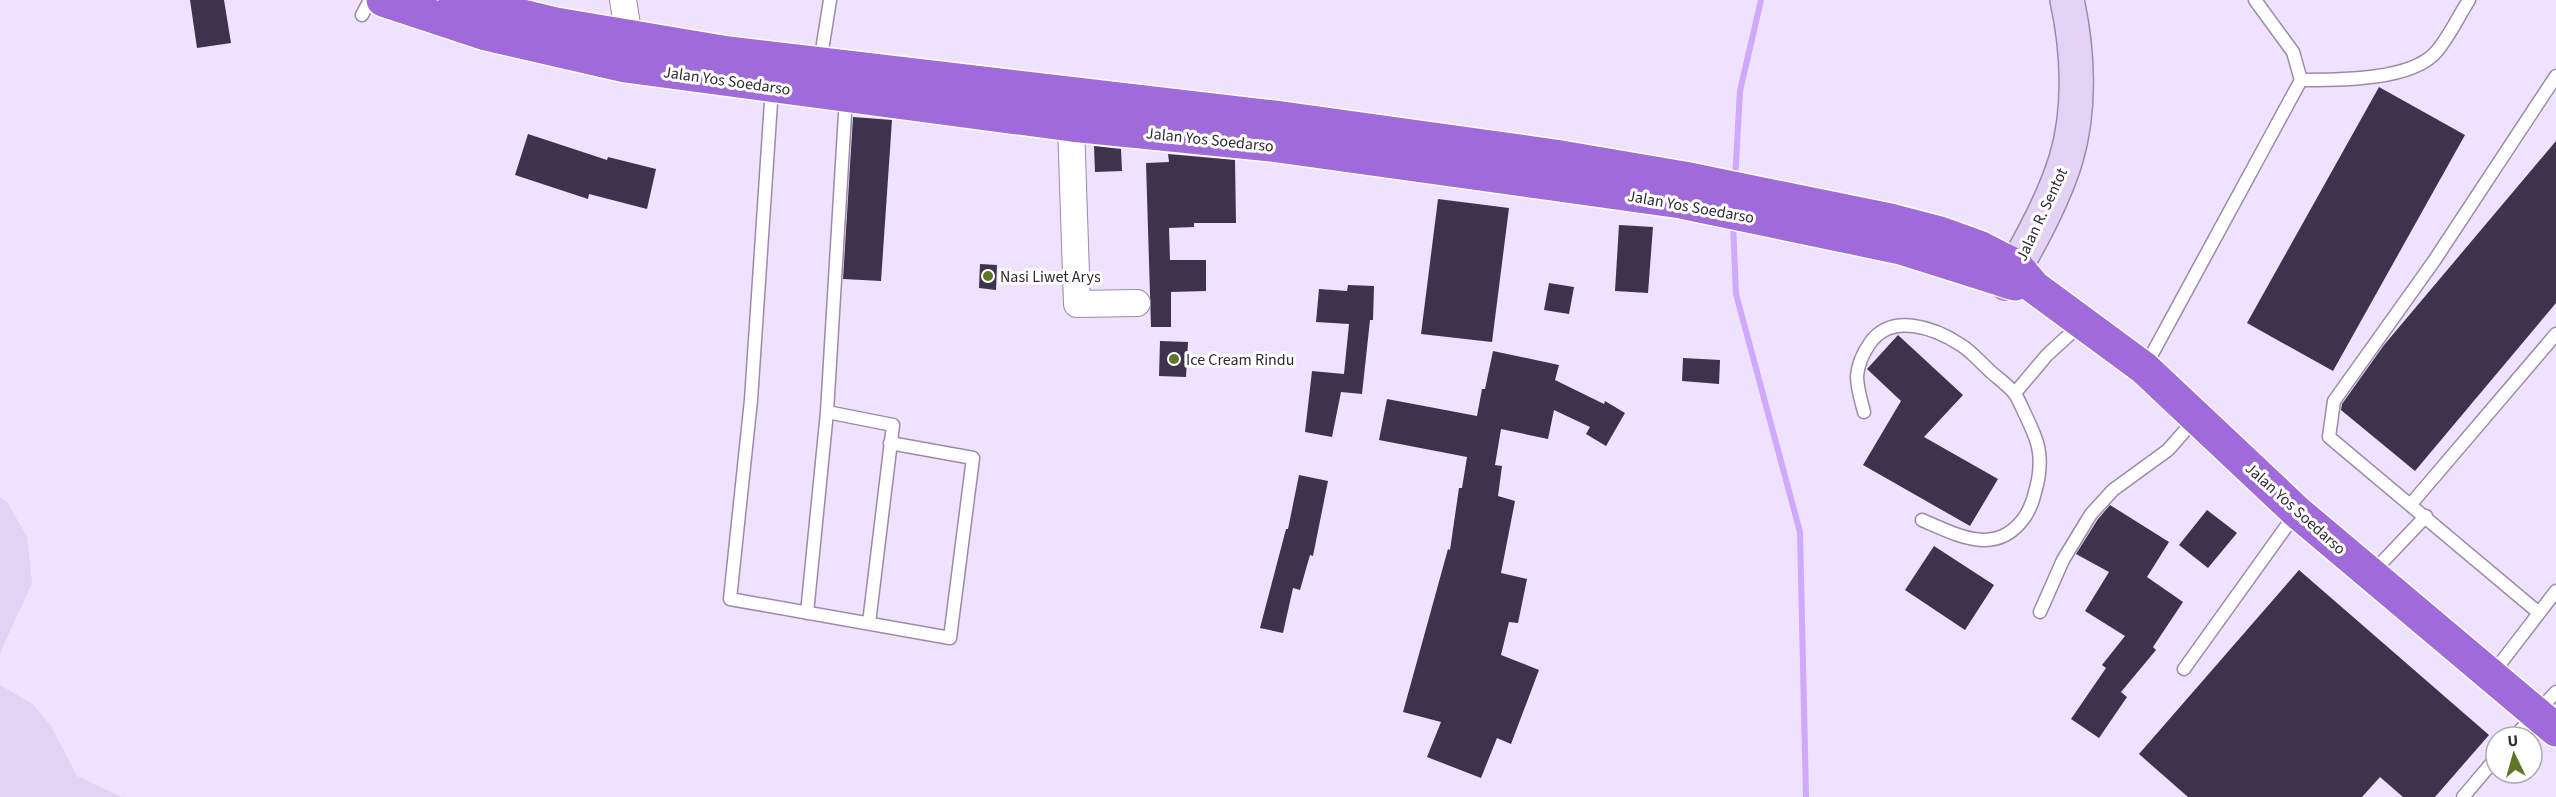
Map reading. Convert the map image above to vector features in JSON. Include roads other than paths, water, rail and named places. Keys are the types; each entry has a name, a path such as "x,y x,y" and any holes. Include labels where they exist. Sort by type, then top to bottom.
{"highway":[{"name":"Jalan Yos Soedarso","path":"455,0 556,24 628,37 773,73"},
{"name":"Jalan Yos Soedarso","path":"373,8 626,66 842,78 1071,110 1273,131 1543,154 1682,190 1800,214 1890,220 1940,233 1979,248 2144,368 2297,512 2492,675 2549,711"},
{"name":"Jalan Yos Soedarso","path":"1273,131 1418,174 1682,190"}],"street":[{"path":"623,0 628,37"},
{"name":"Jalan R. Sentot","path":"2019,279 2066,158 2073,126 2075,53 2067,0"},
{"path":"1071,110 1077,304 1137,303"}],"lane":[{"path":"370,0 373,8"},
{"path":"807,613 827,412 842,78 830,0"},
{"path":"2144,368 2301,80 2293,52 2255,0"},
{"path":"2301,80 2348,80 2379,76 2412,67 2435,53 2469,0"},
{"path":"773,73 751,400 730,599 950,638 972,458 890,443"},
{"path":"2540,613 2329,437 2334,401 2434,261 2556,76"},
{"path":"2014,393 2047,355 2082,322"},
{"path":"1864,412 1858,384 1859,363 1875,336 1884,329 1898,326 1922,328 1955,342 2014,393 2038,442 2040,454 2036,489 2029,512 2008,535 1986,541 1961,537 1922,520"},
{"path":"2411,504 2556,334"},
{"path":"827,412 892,425 869,623"},
{"path":"2040,612 2063,560 2091,514 2113,490 2168,450 2197,417"},
{"path":"2184,669 2297,512"},
{"path":"2372,574 2426,516"},
{"path":"2492,675 2556,591"},
{"path":"2530,725 2549,711"},
{"path":"2463,797 2484,772"}],"waterway":[{"path":"1735,180 1740,91 1761,0"},
{"path":"1733,223 1736,294 1800,532 1806,797"}],"place":[{"name":"Nasi Liwet Arys","path":"988,276"},
{"name":"Ice Cream Rindu","path":"1174,359"}]}
